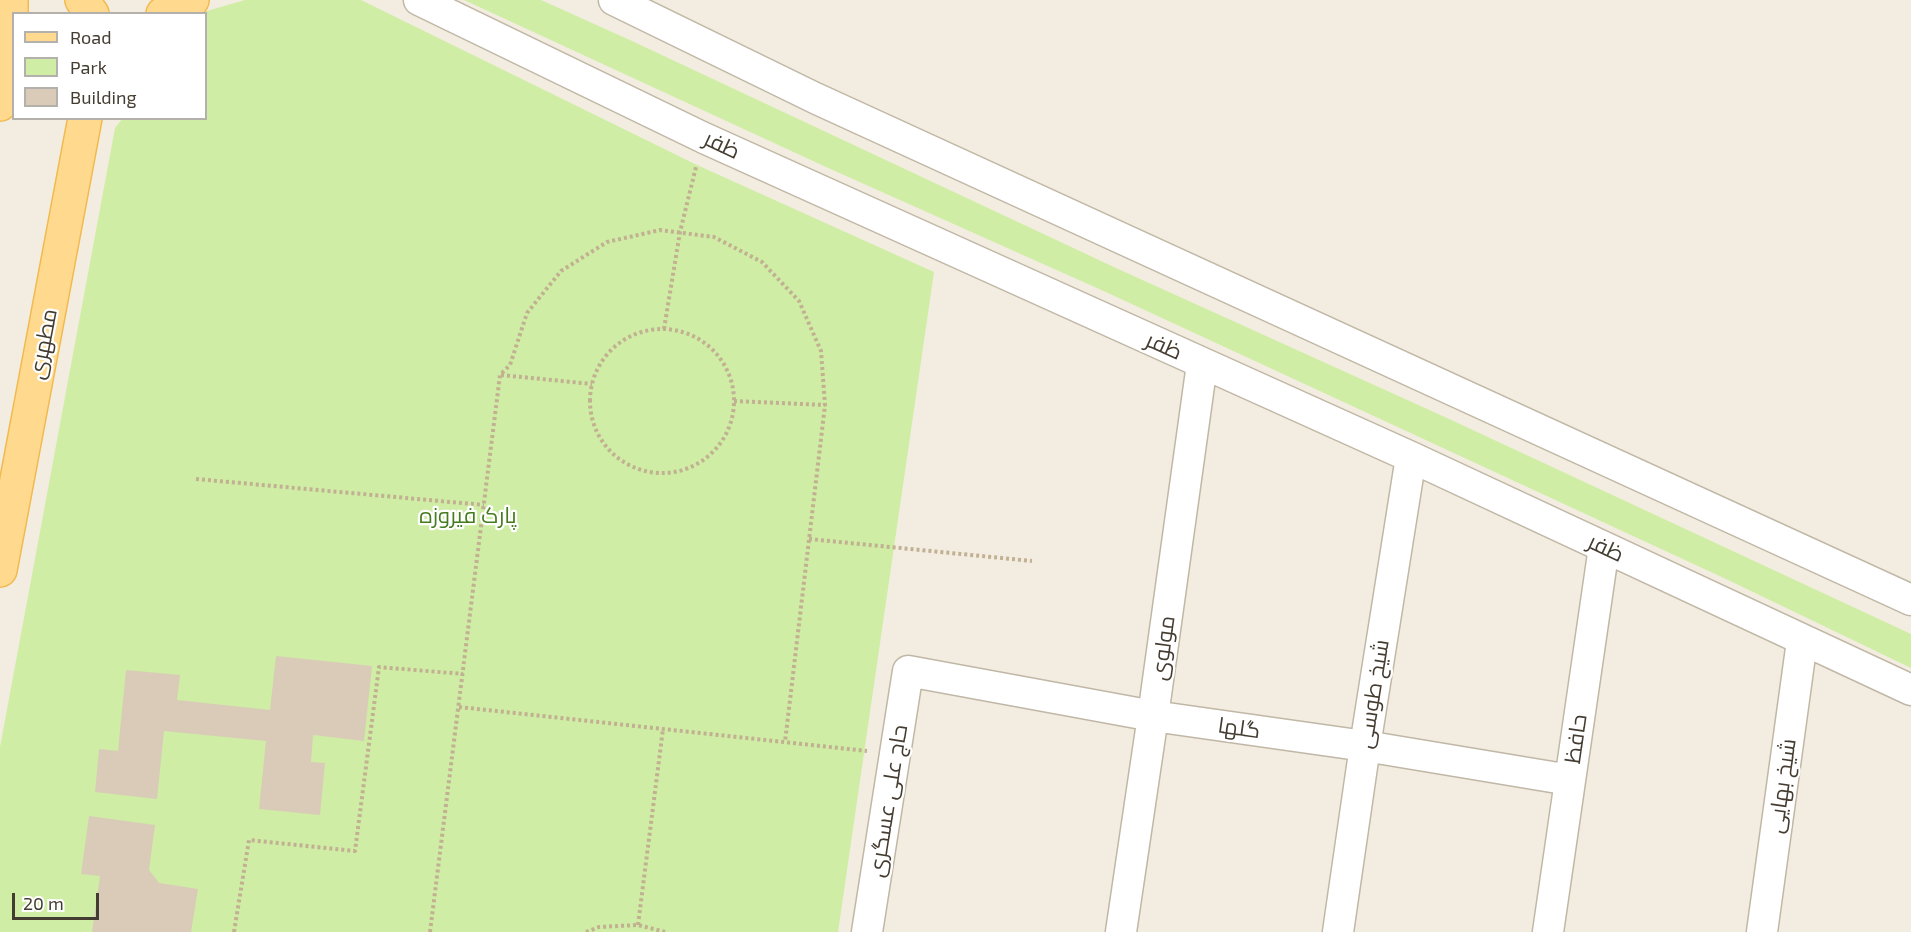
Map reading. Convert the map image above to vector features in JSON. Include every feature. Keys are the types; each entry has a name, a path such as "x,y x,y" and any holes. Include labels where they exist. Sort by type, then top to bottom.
{"main road":[{"path":"82,0 92,12"},
{"path":"166,12 178,4 192,0"},
{"path":"0,104 12,30"},
{"name":"مطهری","path":"0,570 86,120"}],"street":[{"name":"ظفر","path":"418,0 704,138 1411,457 1911,690"},
{"path":"614,0 815,98 1911,600"},
{"name":"مولوی","path":"1121,932 1203,364"},
{"name":"شیخ طوسی","path":"1338,932 1411,457"},
{"name":"حافظ","path":"1548,932 1604,547"},
{"name":"شیخ بهایی","path":"1762,932 1802,641"},
{"name":"گلها","path":"908,671 1153,716 1365,746 1570,780"},
{"name":"حاج علی عسگری","path":"867,932 908,671"}],"path":[{"path":"664,329 680,232 704,138"},
{"path":"430,932 500,375 510,365 527,314 561,271 607,242 660,230 714,237 762,262 799,301 821,351 825,405 785,742"},
{"path":"664,329 687,333 708,345 724,364 733,386 734,401 734,411 727,434 712,454 692,467 670,473 647,472 626,464 608,449 596,429 591,407 592,384 602,362 618,344 640,332 664,329"},
{"path":"500,375 592,384"},
{"path":"734,401 825,405"},
{"path":"196,479 484,505"},
{"path":"809,539 1032,561"},
{"path":"234,932 249,840 355,851 379,667 463,674"},
{"path":"459,707 895,754"},
{"path":"638,925 663,729"},
{"path":"586,932 599,927 638,925 665,932"}],"green space":[{"name":"پارک فیروزه","path":"245,0 361,0 697,165 934,272 838,932 0,932 0,747 115,128 121,120 207,120 207,12 203,12"},
{"path":"464,0 541,0 632,41 1116,268 1447,418 1911,634 1911,668 1726,579 1108,293 826,167"}],"building":[{"path":"276,656 372,666 364,741 313,735 311,762 325,763 320,815 259,809 266,741 164,731 157,799 95,792 99,749 118,751 126,670 180,675 177,700 270,710"},
{"path":"89,816 155,825 149,870 159,883 198,889 191,932 92,932 100,876 81,874"}]}
